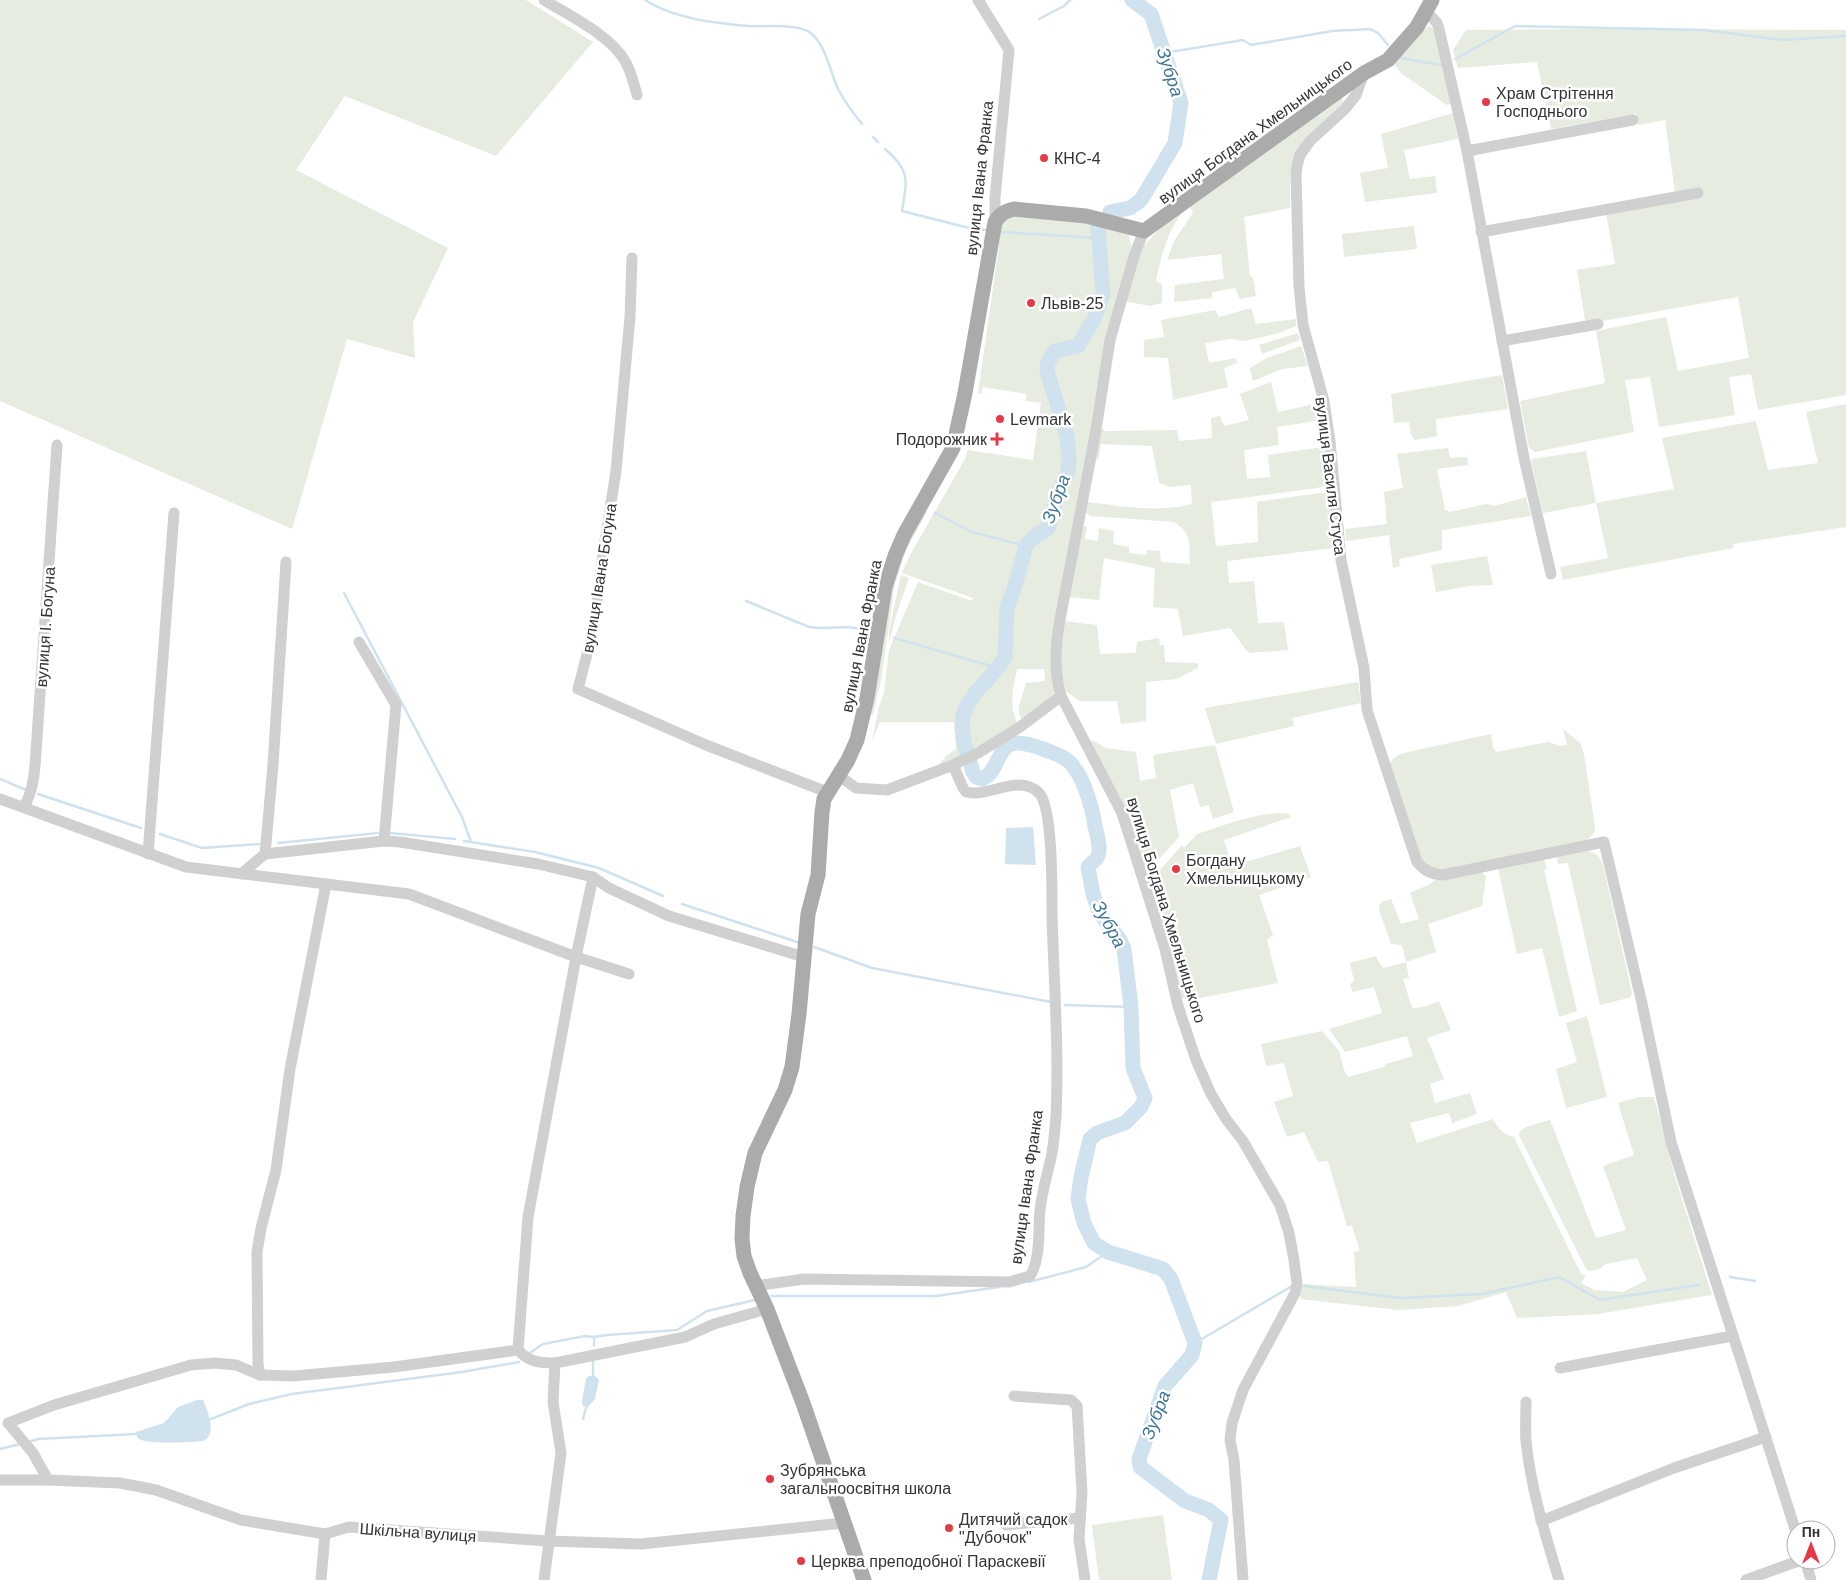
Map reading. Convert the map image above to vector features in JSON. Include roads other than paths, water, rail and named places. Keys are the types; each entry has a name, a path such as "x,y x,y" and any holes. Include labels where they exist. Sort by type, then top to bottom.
{"main road":[{"name":"вулиця Богдана Хмельницького","path":"1144,231 1364,73 1388,60 1417,27 1430,6"},
{"path":"994,222 1007,210 1014,209 1093,218 1144,231"},
{"name":"вулиця Івана Франка","path":"864,1580 843,1523 811,1424 767,1309 755,1286 744,1256 742,1239 747,1186 755,1154 785,1090 792,1067 808,914 818,875 822,812 827,792 853,748 863,716 885,587 895,556 904,535 947,460 955,441 994,222"}],"street":[{"path":"544,0 603,37 612,46 625,60 637,95"},
{"name":"вулиця Івана Франка","path":"978,0 1010,50 994,222"},
{"path":"1430,6 1439,28 1466,150 1524,458 1551,574"},
{"name":"вулиця Василя Стуса","path":"1364,73 1356,95 1345,109 1310,141 1300,155 1296,185 1299,286 1303,326 1324,402 1330,441 1342,560 1364,668 1368,710 1416,862 1424,870 1432,874 1443,875 1604,842 1671,1142 1732,1336"},
{"path":"1466,150 1633,120"},
{"path":"1481,232 1698,193"},
{"name":"вулиця Богдана Хмельницького","path":"1144,231 1135,253 1110,340 1096,430 1059,626 1056,663 1057,677 1061,696 1116,798 1122,813 1164,948 1178,1006 1196,1060 1221,1111 1243,1141 1265,1177 1280,1205 1289,1233 1297,1283 1295,1293 1243,1390 1232,1423 1230,1440 1234,1460 1243,1580"},
{"name":"вулиця Івана Богуна","path":"632,258 630,317 616,471 594,627 578,689 706,745 827,792"},
{"path":"1502,342 1598,324"},
{"name":"вулиця І. Богуна","path":"24,808 30,795 36,756 57,445"},
{"path":"148,854 174,512"},
{"path":"265,854 273,765 286,562"},
{"path":"359,642 396,705 384,840"},
{"path":"838,775 856,788 887,790 978,753 1020,726 1061,696"},
{"name":"вулиця Івана Франка","path":"755,1286 804,1279 1009,1282 1030,1276 1036,1264 1040,1208 1052,1156 1056,1115 1056,999 1052,916 1052,863 1045,808 1042,797 1030,787 1021,785 1008,786 980,794 966,792 963,788 957,763"},
{"path":"0,799 186,867 409,894 576,957 630,974"},
{"path":"241,874 265,854 384,840 538,864 593,877 609,888 669,916 804,957"},
{"path":"593,877 576,957 528,1217 518,1350 526,1358 534,1362 555,1363 685,1337 714,1324 767,1309"},
{"path":"260,1375 258,1364 257,1252 261,1228 276,1170 290,1069 326,884"},
{"path":"1560,1368 1732,1336 1792,1520"},
{"path":"48,1480 32,1453 8,1423 54,1405 191,1365 214,1363 236,1365 260,1375 294,1376 394,1367 518,1350"},
{"path":"544,1580 561,1453 553,1402 555,1363"},
{"path":"1014,1396 1071,1400 1077,1406 1082,1492 1079,1539 1085,1580"},
{"path":"1526,1402 1526,1439 1529,1463 1541,1521 1559,1580"},
{"path":"1541,1521 1674,1468 1766,1437"},
{"name":"Шкільна вулиця","path":"0,1480 48,1480 120,1484 156,1490 241,1520 325,1534 349,1527 548,1541 641,1544 843,1523"},
{"path":"1006,1525 1080,1518"},
{"path":"321,1580 325,1534"},
{"path":"1746,1580 1786,1566"}],"water":[{"path":"1033,827 1036,865 1005,864 1006,828"},
{"path":"595,1376 599,1380 595,1399 588,1407 583,1406 582,1401 586,1378"},
{"path":"197,1400 203,1400 211,1427 208,1437 204,1441 161,1443 144,1441 137,1437 136,1432 164,1423 178,1407"}],"waterway":[{"path":"645,0 669,12 695,19 749,26 782,26 807,31 812,34 821,46 838,89 862,124"},
{"path":"1039,19 1064,6 1070,0"},
{"name":"Зубра","path":"1110,212 1130,208 1141,200 1175,143 1181,103 1151,14 1132,0"},
{"path":"1455,59 1515,26 1704,30 1782,40 1846,36"},
{"path":"1164,53 1243,40 1251,45 1332,31 1370,29 1378,33 1388,45"},
{"path":"1400,58 1442,65"},
{"path":"873,137 878,142"},
{"path":"885,149 899,164 905,177 906,184 902,211 969,228 987,230"},
{"name":"Зубра","path":"1098,227 1103,294 1095,317 1078,346 1055,351 1048,362 1047,371 1067,436 1068,471 1058,493 1048,528 1035,536 1026,546 1007,607 1005,657 967,705 963,716 962,728 964,742 976,777 982,779 988,776 1005,748 1010,744 1027,744 1057,754 1070,763 1081,779 1089,799 1099,849 1097,858 1088,867 1093,894 1099,912 1120,940 1124,949 1131,1007 1133,1068 1145,1098 1141,1107 1125,1123 1097,1133 1090,1139 1078,1199 1084,1223 1094,1243 1108,1252 1163,1269 1171,1279 1195,1343 1192,1355 1165,1386 1139,1459 1140,1467 1185,1501 1209,1510 1221,1520 1209,1580"},
{"path":"1000,232 1097,238"},
{"path":"935,513 972,532 1026,546"},
{"path":"344,593 462,817 471,842"},
{"path":"746,601 809,627 849,627 871,631"},
{"path":"894,638 998,668"},
{"path":"0,779 26,790"},
{"path":"38,794 141,828"},
{"path":"278,843 378,833"},
{"path":"390,833 455,839"},
{"path":"160,834 202,848 260,844"},
{"path":"464,841 535,852 599,868 663,896"},
{"path":"682,904 797,942"},
{"path":"814,947 872,968 1051,1002"},
{"path":"1065,1005 1131,1007"},
{"path":"1029,1282 1086,1267 1108,1252"},
{"path":"1304,1286 1401,1298 1482,1294 1559,1277 1600,1300 1698,1285"},
{"path":"1730,1277 1755,1281"},
{"path":"1195,1343 1292,1286"},
{"path":"771,1296 936,1296 999,1287"},
{"path":"530,1353 543,1344 585,1336 594,1337 677,1330 707,1311 755,1300"},
{"path":"594,1337 594,1345"},
{"path":"206,1421 249,1404 292,1394 462,1372 519,1362"},
{"path":"593,1362 593,1379"},
{"path":"583,1419 587,1404"},
{"path":"28,1442 38,1439 137,1434"},
{"path":"0,1449 20,1444"}],"place":[{"name":"Храм Стрітення Господнього","path":"1486,102"},
{"name":"КНС-4","path":"1044,158"},
{"name":"Львів-25","path":"1031,303"},
{"name":"Levmark","path":"1000,419"},
{"name":"Подорожник","path":"997,439"},
{"name":"Богдану Хмельницькому","path":"1176,869"},
{"name":"Зубрянська загальноосвітня школа","path":"770,1479"},
{"name":"Дитячий садок \"Дубочок\"","path":"949,1528"},
{"name":"Церква преподобної Параскевії","path":"801,1561"}]}
